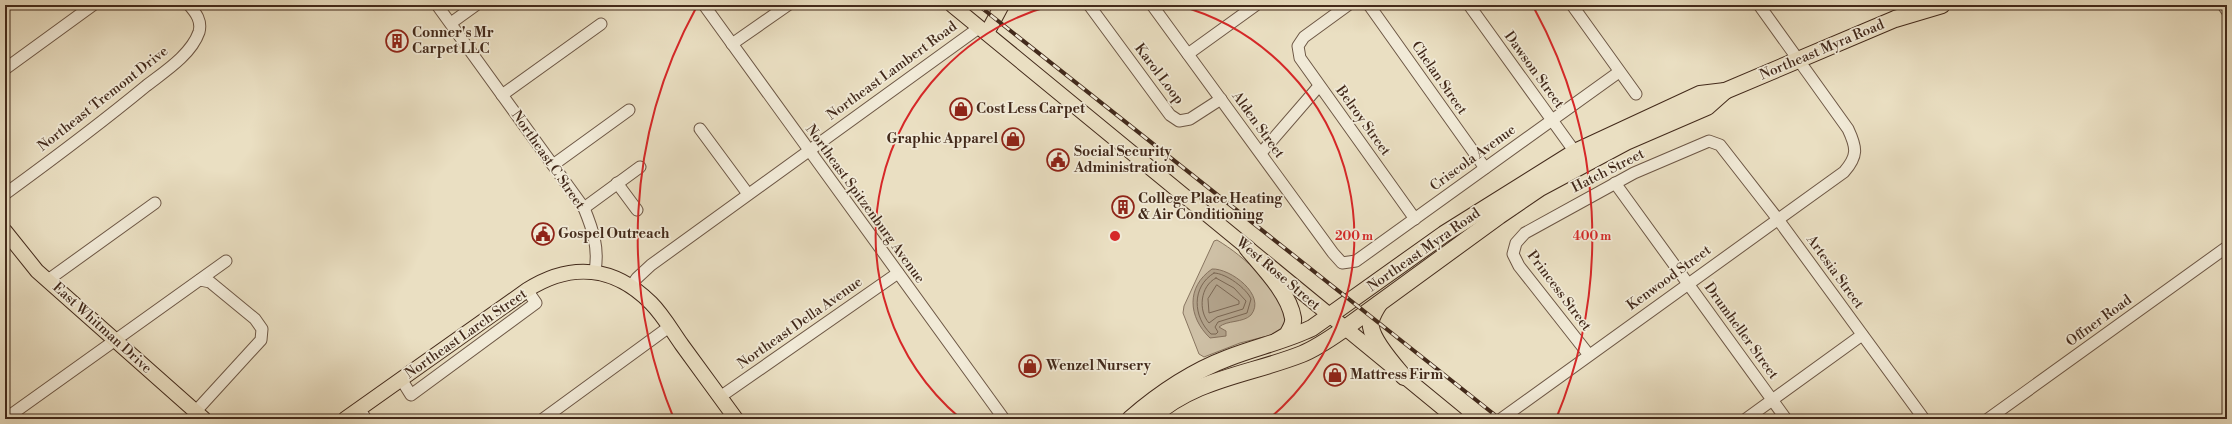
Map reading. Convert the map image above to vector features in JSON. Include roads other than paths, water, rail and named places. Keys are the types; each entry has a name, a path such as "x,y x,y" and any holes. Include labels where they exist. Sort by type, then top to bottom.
{"highway":[{"name":"Northeast Myra Road","path":"1130,419 1177,382 1229,358 1295,336 1330,317 1444,234 1575,152 1700,94 1725,91 1896,19 1942,5"},
{"name":"Northeast Myra Road","path":"1150,419 1182,396 1208,382 1303,353 1344,329 1499,216 1540,188 1626,142 1706,107 1725,91"},
{"path":"1247,248 1275,281 1293,318 1287,336 1267,346"},
{"path":"1379,304 1372,317 1371,327 1377,341 1404,377"}],"main road":[{"name":"West Rose Street","path":"952,5 1344,329 1456,419"},
{"path":"983,30 1002,5"},
{"name":"East Whitman Drive","path":"5,231 37,271 200,415"},
{"name":"Northeast Larch Street","path":"346,419 363,414 400,380 540,282 561,274 580,270 595,271"},
{"path":"595,271 632,285 653,304 736,419"}],"street":[{"path":"5,69 93,5"},
{"name":"Northeast Tremont Drive","path":"5,194 105,120 175,63 192,44 199,31 198,16 189,5"},
{"name":"Northeast C Street","path":"437,5 584,208 594,233 597,257 595,271"},
{"path":"450,23 476,5"},
{"name":"Northeast Spitzenburg Avenue","path":"704,5 1004,419"},
{"path":"732,44 788,5"},
{"name":"Karol Loop","path":"1089,5 1170,115 1179,121 1190,119 1221,99"},
{"name":"Alden Street","path":"1152,5 1333,253 1342,262"},
{"path":"1188,54 1256,5"},
{"name":"Belroy Street","path":"1348,5 1304,37 1298,46 1300,58 1415,219"},
{"name":"Chelan Street","path":"1369,5 1485,168"},
{"name":"Dawson Street","path":"1469,5 1575,152"},
{"path":"1572,5 1636,94"},
{"path":"1759,5 1800,60"},
{"path":"2223,5 2227,11"},
{"path":"502,95 601,24"},
{"name":"Northeast Lambert Road","path":"632,285 651,265 808,150 983,30"},
{"name":"Kenwood Street","path":"1501,419 1777,218 1844,172 1853,161 1855,144 1848,129 1800,60"},
{"name":"Criscola Avenue","path":"1342,262 1356,261 1619,72"},
{"path":"1260,153 1319,86"},
{"path":"553,165 629,110"},
{"path":"700,129 748,194"},
{"name":"Hatch Street","path":"1516,243 1525,233 1615,183 1709,141 1720,145"},
{"name":"Artesia Street","path":"1720,145 1777,218 1924,419"},
{"path":"584,208 640,167"},
{"path":"617,183 637,210"},
{"name":"Drumheller Street","path":"1615,183 1786,419"},
{"path":"48,280 155,203"},
{"name":"Princess Street","path":"1516,243 1513,254 1519,266 1589,355"},
{"name":"Offner Road","path":"1988,419 2227,246"},
{"path":"5,419 226,261"},
{"name":"Northeast Della Avenue","path":"720,397 898,273"},
{"path":"200,280 210,282 255,319 262,329 261,340 200,415"},
{"path":"543,419 669,327"},
{"path":"1746,419 1862,335"}],"water":[{"path":"1212,269 1228,273 1244,284 1254,299 1255,307 1248,318 1226,323 1219,327 1226,331 1226,336 1210,338 1197,321 1193,302 1194,293 1198,284"}],"railway":[{"path":"978,5 1500,419"}],"place":[{"name":"Conner's Mr Carpet LLC","path":"397,41"},
{"name":"Cost Less Carpet","path":"961,109"},
{"name":"Graphic Apparel","path":"1013,139"},
{"name":"Social Security Administration","path":"1058,160"},
{"name":"College Place Heating & Air Conditioning","path":"1123,207"},
{"name":"Gospel Outreach","path":"543,234"},
{"name":"Wenzel Nursery","path":"1030,366"},
{"name":"Mattress Firm","path":"1335,375"}]}
